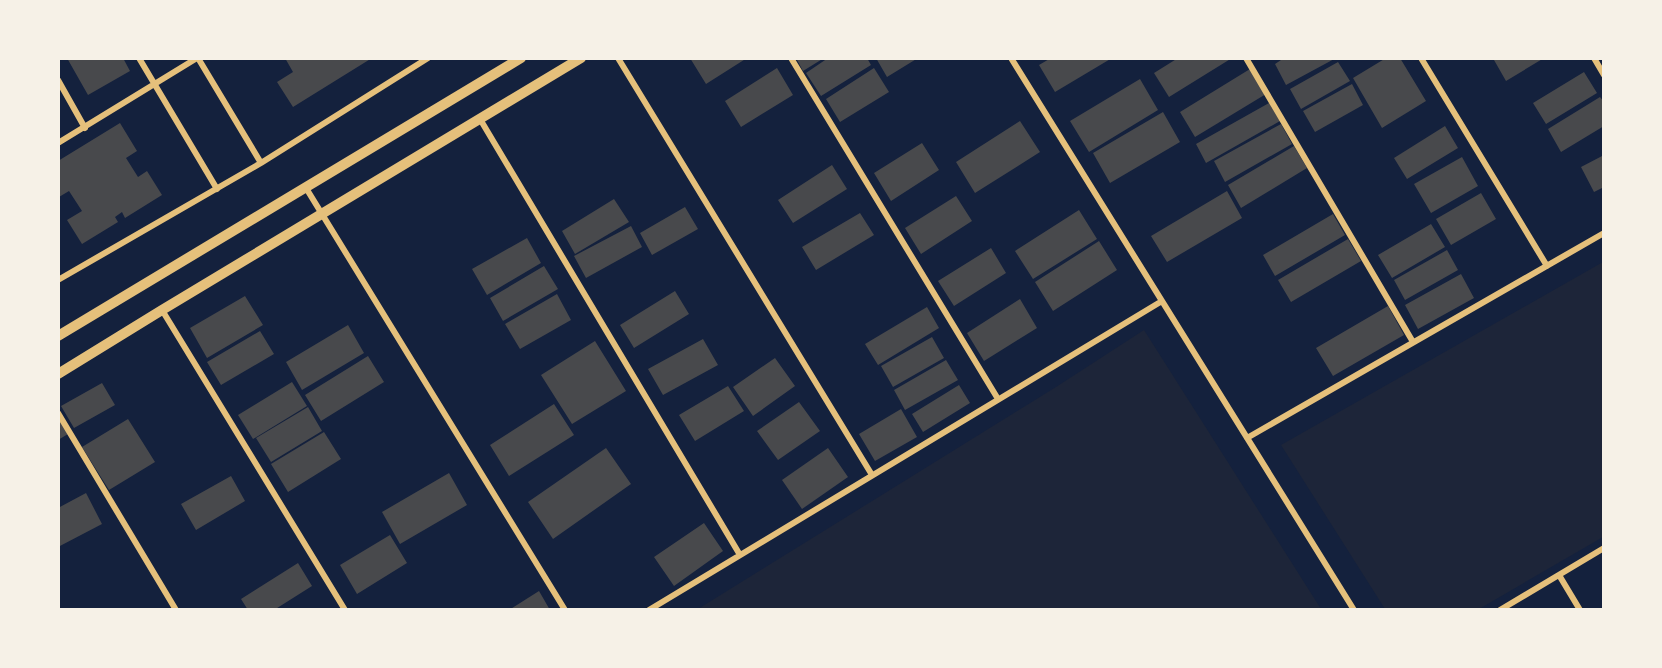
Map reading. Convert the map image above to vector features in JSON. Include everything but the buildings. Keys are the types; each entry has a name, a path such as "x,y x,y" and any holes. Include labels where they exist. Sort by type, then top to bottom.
{"street":[{"path":"139,58 217,189"},
{"path":"58,142 85,128 197,58 261,163"},
{"path":"58,280 261,163 428,58"},
{"path":"58,336 521,58"},
{"path":"58,374 581,58"},
{"path":"618,58 872,476"},
{"path":"791,58 998,399"},
{"path":"1011,58 1354,609"},
{"path":"1246,58 1413,342"},
{"path":"1421,58 1546,266"},
{"path":"1594,58 1604,75"},
{"path":"58,80 85,128"},
{"path":"480,119 740,555"},
{"path":"306,188 566,609"},
{"path":"1247,438 1604,233"},
{"path":"649,609 1162,301"},
{"path":"162,310 345,609"},
{"path":"58,413 176,609"},
{"path":"1500,609 1604,548"},
{"path":"1559,575 1580,609"}],"shaded area":[{"path":"1603,262 1603,537 1479,609 1385,609 1281,445"},
{"path":"1144,330 1321,609 698,609 1056,387"}]}
